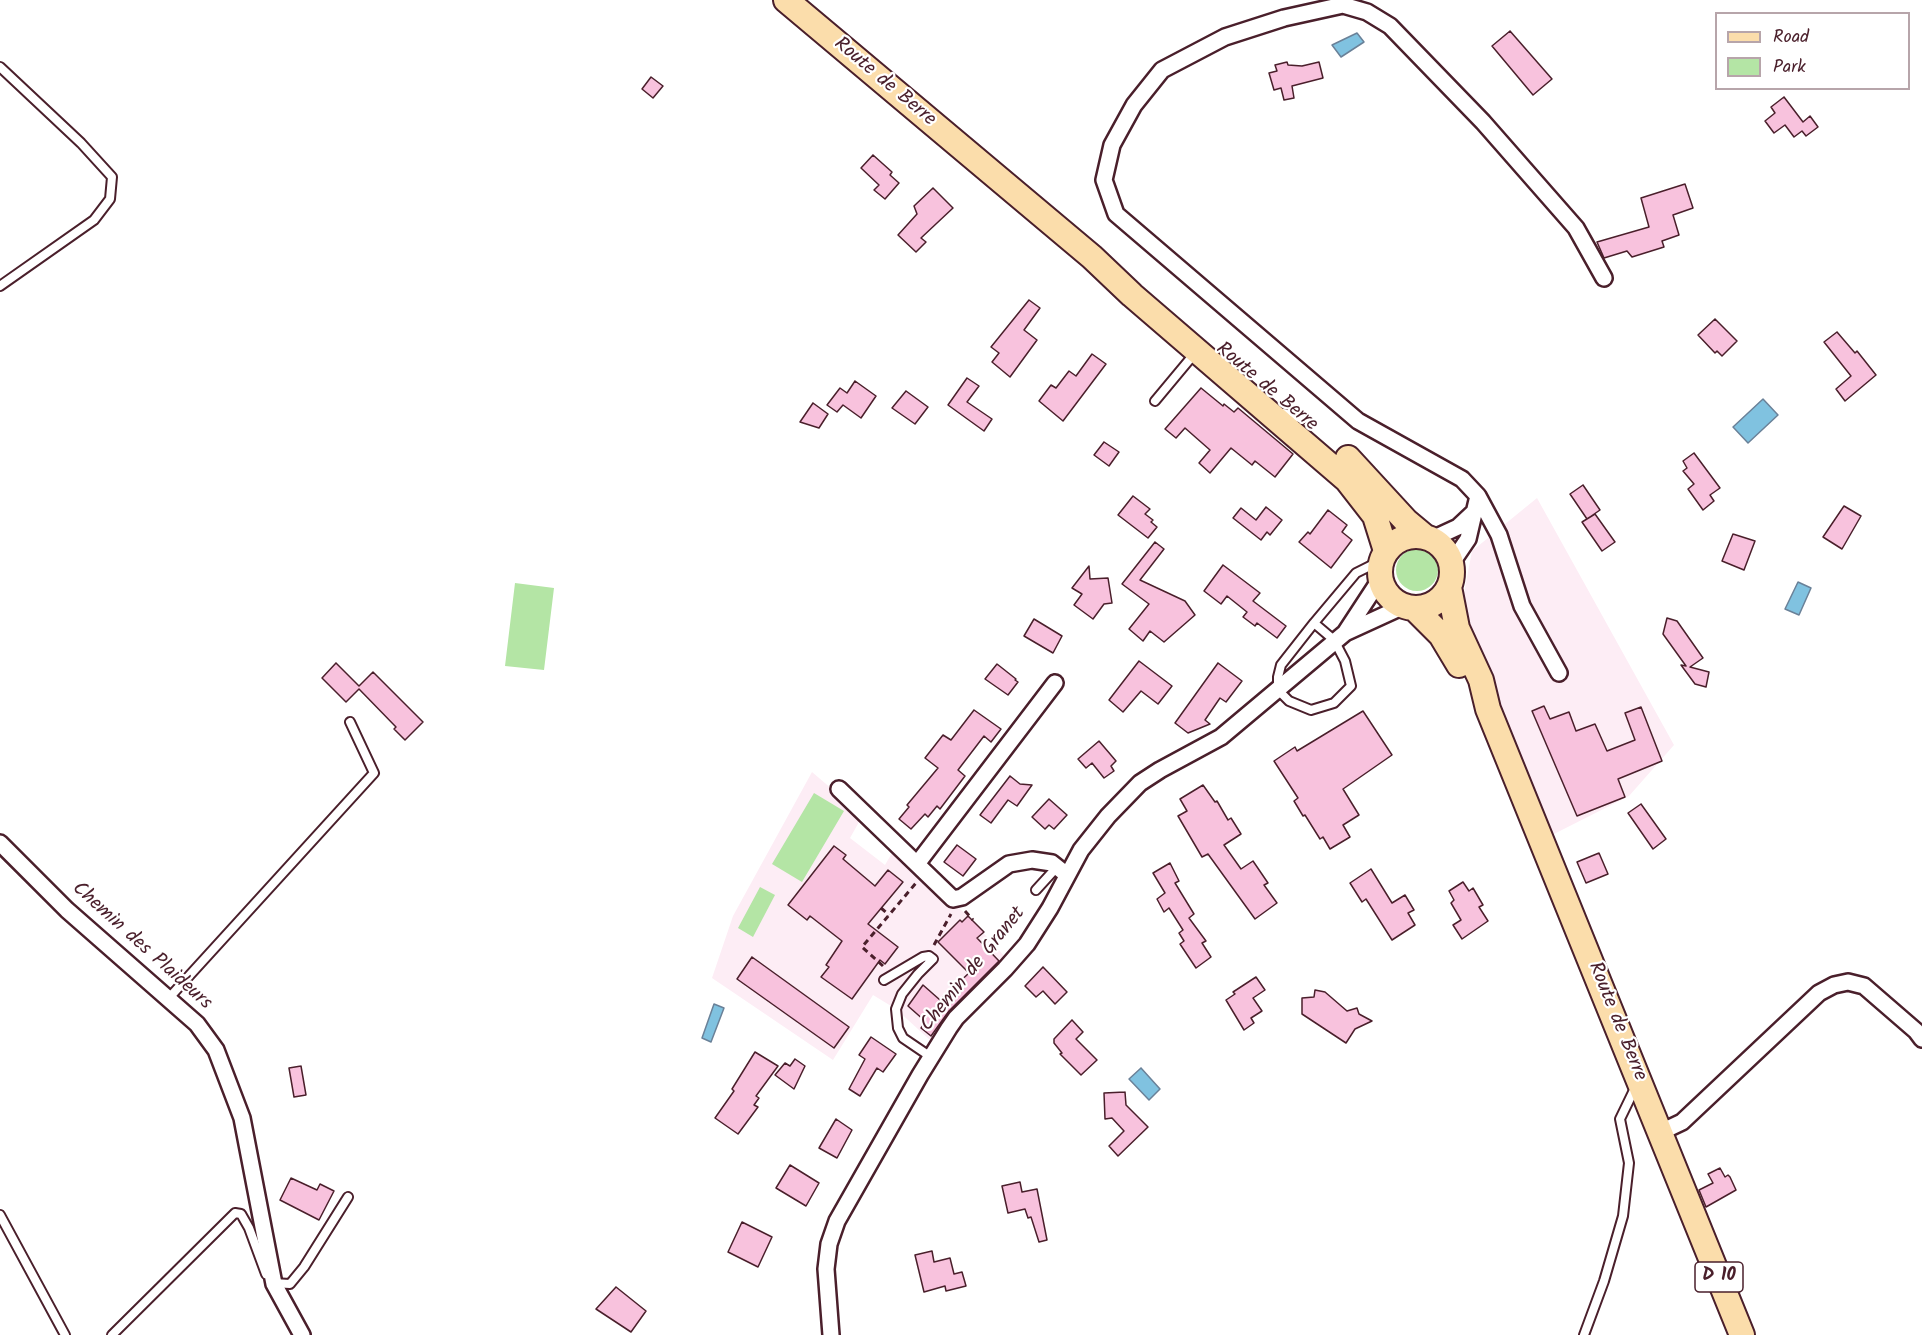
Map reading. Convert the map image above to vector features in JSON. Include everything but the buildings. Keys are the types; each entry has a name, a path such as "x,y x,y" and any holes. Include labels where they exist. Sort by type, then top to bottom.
{"main road":[{"name":"Route de Berre","path":"786,0 1092,257 1132,295 1347,480 1375,516 1383,563"},
{"name":"Route de Berre","path":"1092,257 1140,287 1186,320 1344,454 1406,521 1428,538"},
{"path":"1407,537 1428,538 1447,554 1450,575 1443,596 1435,603 1409,607 1389,595 1383,563 1392,545 1407,537"},
{"name":"Route de Berre","path":"1450,575 1457,628 1481,680 1488,709 1742,1335"},
{"name":"Route de Berre","path":"1409,607 1441,635 1473,690 1488,709"}],"street":[{"path":"1559,673 1522,606 1499,535 1478,496 1462,479 1358,421 1116,214 1104,180 1112,145 1134,105 1162,70 1225,38 1284,18 1343,5 1367,12 1390,26 1522,166 1576,228 1604,278"},
{"path":"1450,575 1468,539 1478,496"},
{"path":"1428,538 1458,527 1474,512"},
{"name":"Chemin de Granet","path":"1340,637 1383,563"},
{"name":"Chemin de Granet","path":"831,1335 826,1269 829,1244 837,1221 931,1057 956,1018 1027,944 1050,908 1062,871 1108,816 1140,783 1221,737 1340,637 1409,607"},
{"path":"919,871 1055,683"},
{"path":"839,789 919,871 953,899 958,899 1009,864 1032,860 1052,863 1062,871"},
{"name":"Chemin des Plaideurs","path":"0,843 67,910 197,1024 216,1050 242,1118 274,1284 302,1335"},
{"path":"1661,1132 1682,1122 1819,993 1834,985 1848,982 1864,986 1922,1039"}],"lane":[{"path":"0,67 81,143 112,177 110,199 94,220 0,286"},
{"path":"1155,401 1203,347 1234,371"},
{"path":"1278,408 1286,415 1302,418"},
{"path":"1314,623 1340,637 1351,686 1334,703 1311,710 1288,701 1278,690 1281,665 1314,623 1356,573 1383,563"},
{"path":"168,999 374,774 350,722"},
{"path":"1036,890 1062,871"},
{"path":"884,980 923,957 929,956 933,959 902,994 896,1009 898,1028 903,1038 931,1057"},
{"path":"1584,1335 1604,1281 1623,1216 1629,1163 1620,1119 1639,1079"},
{"path":"112,1335 235,1213 241,1214 249,1228 266,1274 274,1284 290,1284 348,1197"},
{"path":"0,1215 65,1335"}],"path":[{"path":"880,964 862,947 889,915 919,871"},
{"path":"939,936 954,907"},
{"path":"881,908 889,915"},
{"path":"968,914 973,920"}],"shaded area":[{"path":"1537,498 1674,745 1629,796 1552,835 1461,609 1472,551"},
{"path":"812,772 853,807 859,822 850,838 885,865 892,853 897,855 968,916 1007,959 952,1012 931,1041 896,1009 873,995 833,1060 712,978 733,916"}],"green space":[{"path":"1417,549 1432,555 1438,570 1432,585 1417,591 1402,585 1396,570 1402,555"},
{"path":"515,583 554,588 544,670 505,666"},
{"path":"814,793 844,811 802,882 772,864"},
{"path":"760,887 775,895 753,937 738,928"}],"water":[{"path":"1357,33 1364,42 1341,57 1332,45"},
{"path":"1763,399 1778,415 1748,443 1733,427"},
{"path":"1798,582 1811,588 1799,615 1785,609"},
{"path":"714,1004 724,1008 711,1042 702,1038"},
{"path":"1141,1068 1160,1089 1149,1100 1129,1079"}]}
